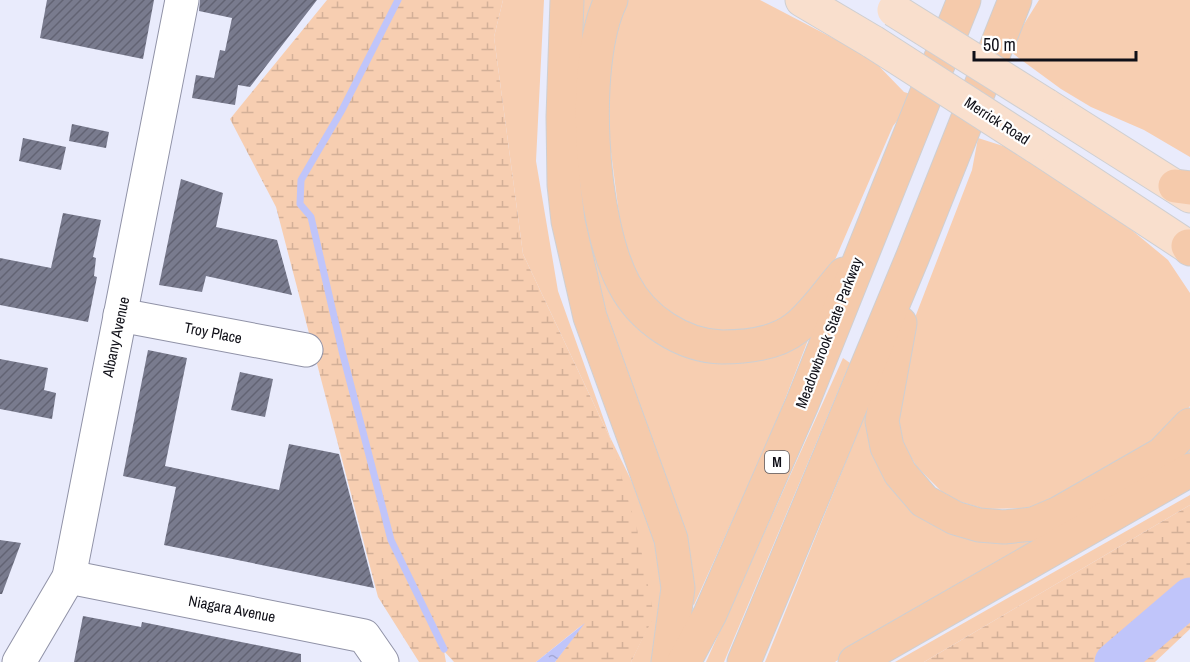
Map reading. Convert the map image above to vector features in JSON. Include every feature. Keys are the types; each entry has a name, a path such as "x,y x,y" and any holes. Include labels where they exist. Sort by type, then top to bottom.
{"highway":[{"path":"567,0 563,117 564,185 568,221 590,317 671,539 678,588 668,662"},
{"path":"611,0 601,19 593,80 598,189 611,253 624,284 644,312 666,329 691,341 716,347 741,347 770,342 795,328 859,257"},
{"name":"Meadowbrook State Parkway","path":"684,662 710,614 797,415 964,0"},
{"path":"744,662 913,256 1015,0"},
{"path":"913,256 882,421 887,447 900,473 924,501 955,519 979,525 1004,527 1033,524 1059,513 1162,454 1190,425"},
{"path":"855,662 1190,470"}],"main road":[{"name":"Merrick Road","path":"802,0 873,42 1189,248"},
{"path":"886,5 1185,190"}],"street":[{"name":"Albany Avenue","path":"19,662 69,577 182,0"},
{"name":"Troy Place","path":"120,315 306,350"},
{"name":"Niagara Avenue","path":"69,577 364,636 382,662"}],"green space":[{"path":"327,0 503,0 494,37 523,254 610,438 637,529 654,616 631,662 555,662 582,625 536,662 454,662 444,651 446,662 419,662 378,597 276,207 230,119"},
{"path":"503,0 544,0 536,161 558,291 610,437 655,529 669,601 657,662 631,662 653,616 610,438 523,254 494,37"},
{"path":"580,0 601,0 596,231 661,336 802,336 808,340 772,433 694,605 687,601 605,319 576,189"},
{"path":"623,0 760,0 871,58 904,92 917,96 893,126 828,276 776,327 728,339 682,326 648,298 624,253 607,121 608,41"},
{"path":"1039,0 1190,0 1190,157 1144,130 1091,107 1061,89 1008,50"},
{"path":"978,138 1031,155 1082,189 1168,260 1190,293 1190,406 1171,433 1033,508 985,509 948,498 917,467 899,438 898,373 904,346 972,170"},
{"path":"843,358 850,363 724,662 706,662"},
{"path":"874,392 879,456 997,536 1190,438 1190,457 859,645 835,662 765,662"},
{"path":"1190,495 1190,505 924,662 895,662"},
{"path":"1190,505 1190,629 1155,662 924,662"}],"water":[{"path":"585,623 555,662 536,662"}],"building":[{"path":"47,0 154,0 143,59 40,38"},
{"path":"200,0 317,0 250,87 238,85 235,105 192,98 196,75 214,78 220,50 225,51 232,18 199,11"},
{"path":"72,124 109,132 106,148 69,141"},
{"path":"23,138 66,147 61,170 19,161"},
{"path":"181,179 223,193 216,227 277,240 292,295 206,276 202,292 159,285"},
{"path":"63,213 101,220 93,257 96,258 94,276 97,277 88,322 0,305 0,258 51,268"},
{"path":"148,350 187,358 165,466 279,490 289,444 339,454 374,588 164,545 176,487 123,476"},
{"path":"0,359 48,368 44,390 56,393 52,419 0,409"},
{"path":"240,372 273,379 265,417 231,410"},
{"path":"0,540 21,543 2,594 0,594"},
{"path":"83,616 141,627 142,622 301,654 301,662 74,662"}],"waterway":[{"path":"398,0 342,110 301,180 300,204 311,217 342,351 391,540 444,649"},
{"path":"1114,662 1190,597"}]}
